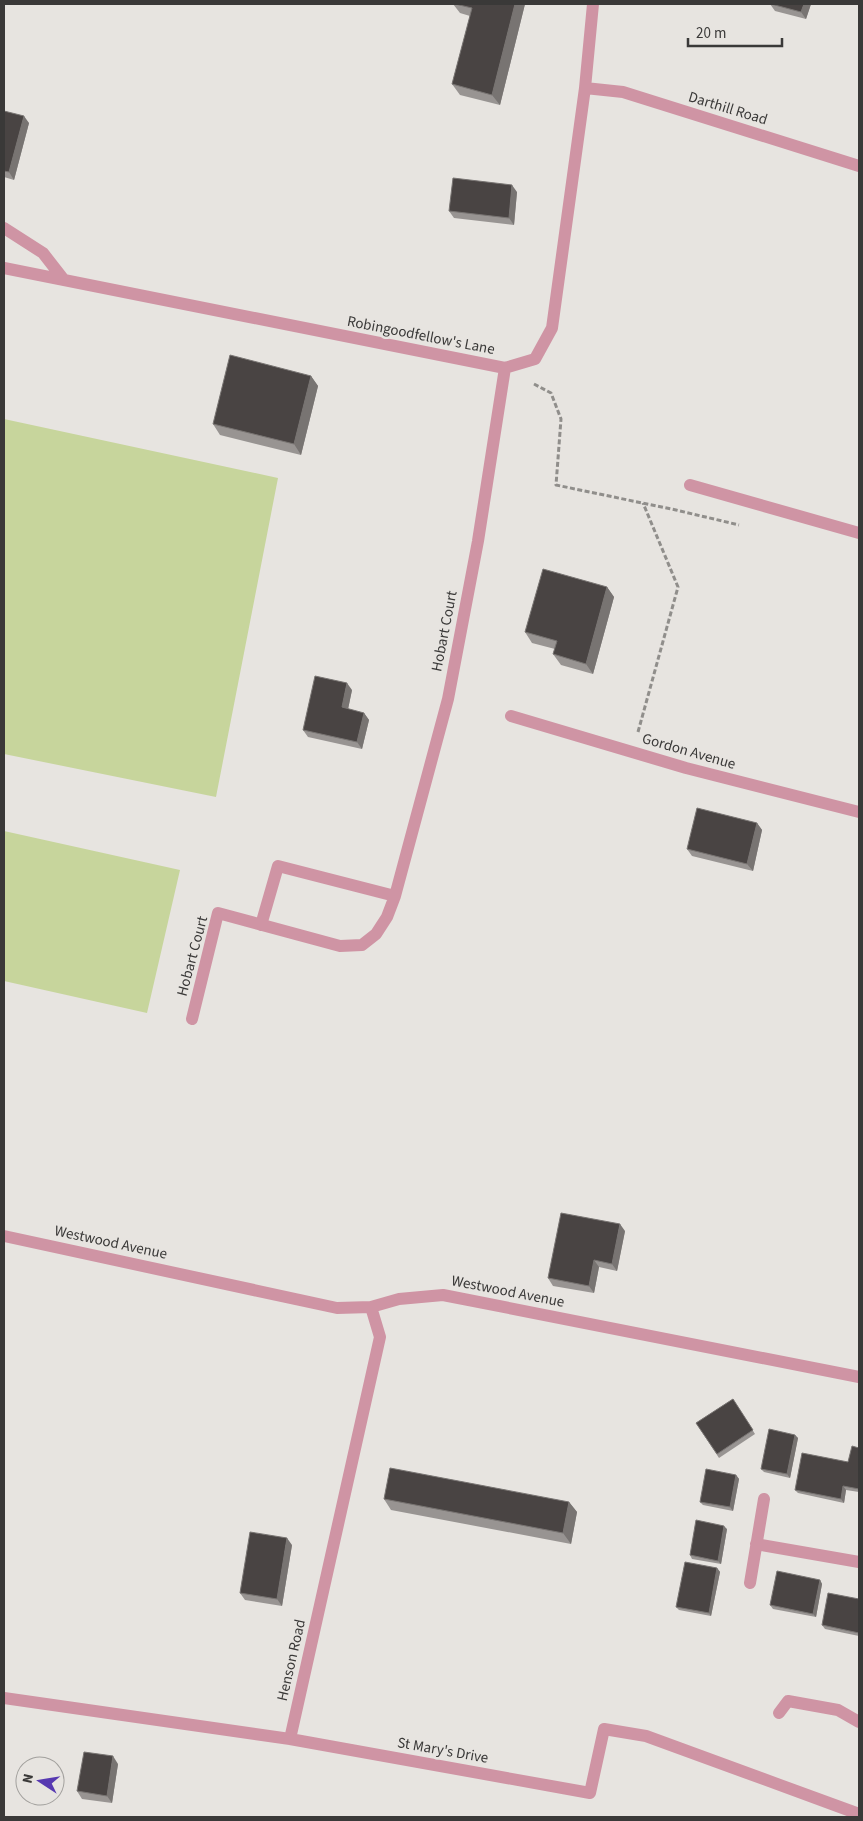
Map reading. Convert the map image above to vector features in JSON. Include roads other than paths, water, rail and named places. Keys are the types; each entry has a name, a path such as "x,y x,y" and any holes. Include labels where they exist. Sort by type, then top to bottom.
{"street":[{"name":"Robingoodfellow's Lane","path":"4,268 505,368 535,359 552,328 585,88 593,4"},
{"name":"Darthill Road","path":"585,88 623,92 859,166"},
{"path":"4,228 43,252 64,280"},
{"name":"Hobart Court","path":"192,1019 218,913 340,946 362,945 376,934 387,918 448,699 478,541 505,368"},
{"path":"690,485 859,533"},
{"name":"Gordon Avenue","path":"511,716 686,768 859,812"},
{"path":"261,925 278,866 394,896"},
{"name":"Westwood Avenue","path":"4,1236 337,1308 371,1307 399,1299 443,1295 859,1377"},
{"name":"Henson Road","path":"290,1739 380,1337 371,1307"},
{"path":"750,1583 764,1499"},
{"path":"756,1544 859,1562"},
{"path":"4,1698 290,1739"},
{"path":"779,1713 788,1701 838,1710 859,1722"},
{"name":"St Mary's Drive","path":"290,1739 590,1793 604,1729 646,1736 859,1814"}]}
